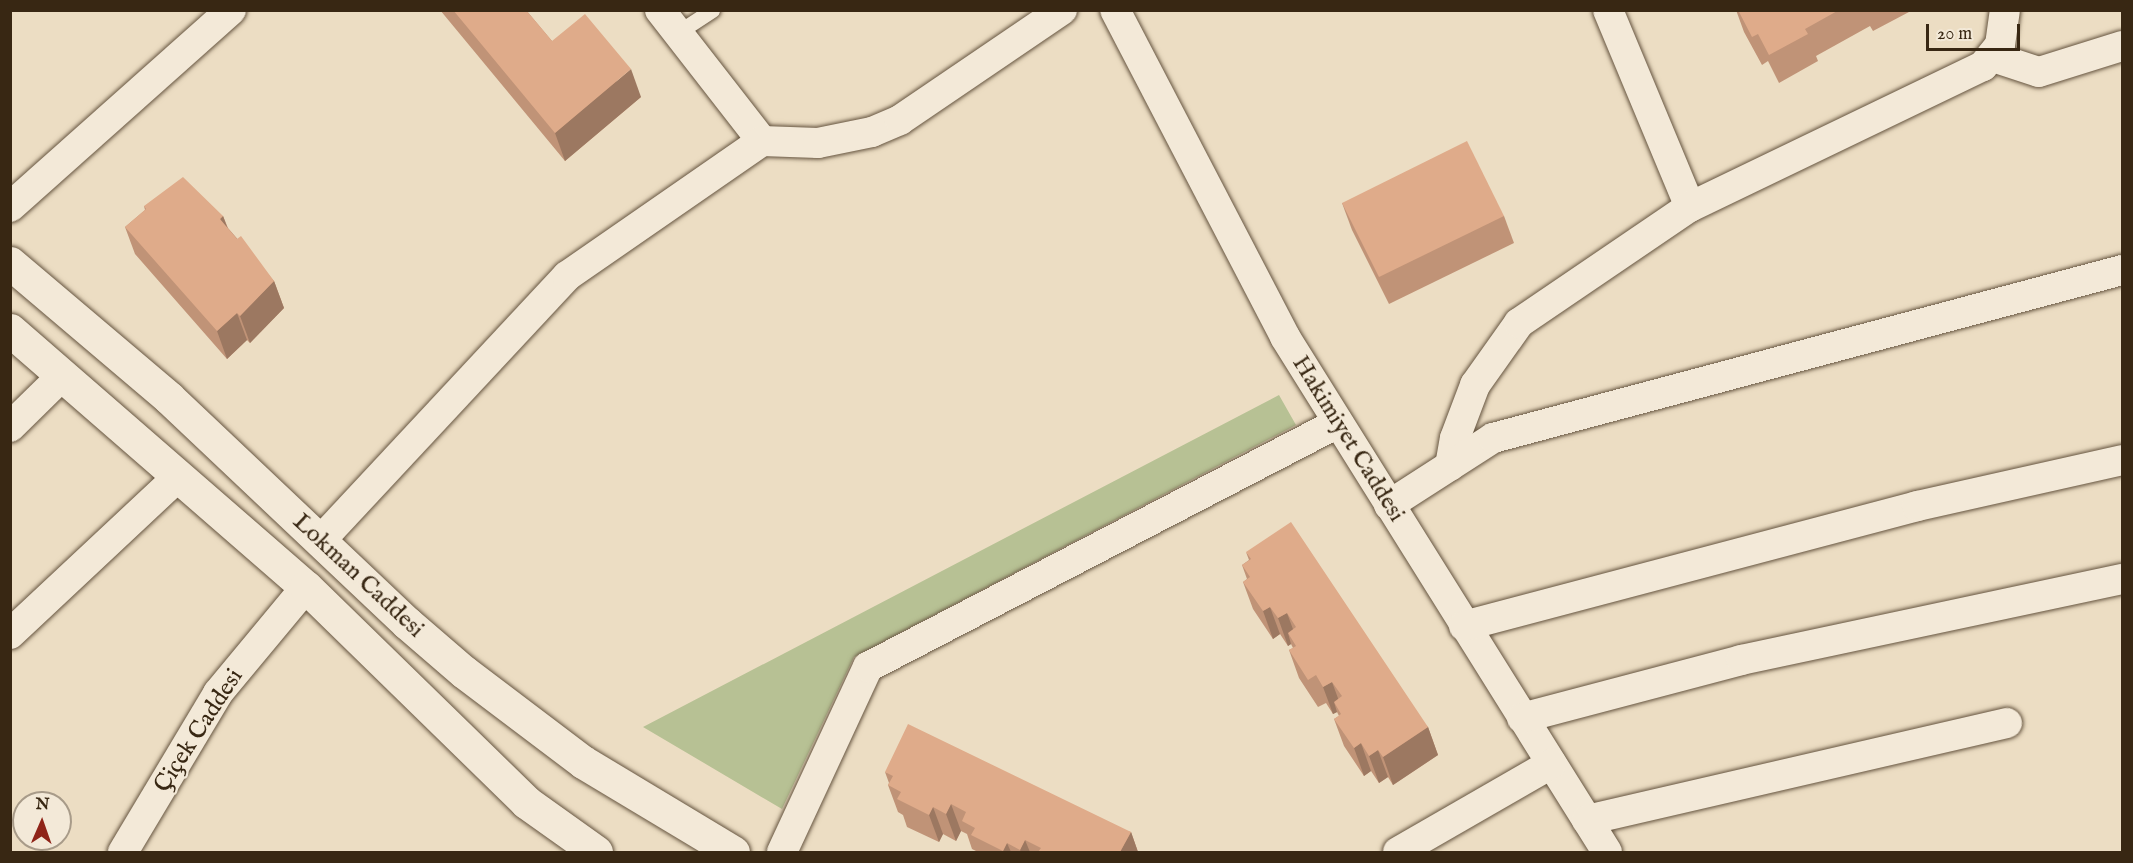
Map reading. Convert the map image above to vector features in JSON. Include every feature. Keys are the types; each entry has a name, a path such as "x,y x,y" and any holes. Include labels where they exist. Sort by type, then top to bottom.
{"street":[{"path":"10,207 231,10"},
{"path":"320,541 567,276 762,141 818,143 872,132 900,120 1062,10"},
{"name":"Hakimiyet Caddesi","path":"1115,10 1285,338 1607,852"},
{"path":"1608,10 1690,207"},
{"path":"1450,466 1455,438 1475,385 1519,323 1690,207 1972,73 1993,57 2004,33 2005,10"},
{"path":"668,22 762,141"},
{"path":"1993,57 2039,72 2122,46"},
{"name":"Lokman Caddesi","path":"10,263 169,398 407,623 522,718 631,793 733,852"},
{"path":"1389,506 1493,438 2122,270"},
{"name":"Lokman Caddesi","path":"10,330 306,588 526,802 596,852"},
{"path":"10,427 63,375"},
{"path":"782,852 868,667 1338,423"},
{"path":"1464,626 1917,506 2122,460"},
{"path":"10,634 179,476"},
{"path":"1522,718 1742,660 2122,579"},
{"name":"Çiçek Caddesi","path":"123,852 218,693 306,588"},
{"path":"1587,820 2007,723"},
{"path":"1398,852 1551,764"}],"lane":[{"path":"668,22 712,10"}],"green space":[{"path":"1279,395 1296,425 854,657 782,809 643,727"}],"building":[{"path":"453,10 526,10 552,41 585,14 631,69 555,133"},
{"path":"1738,10 1839,10 1805,29 1808,34 1769,55 1758,34 1752,37"},
{"path":"1467,141 1504,216 1379,277 1342,203"},
{"path":"183,177 223,216 220,219 237,239 241,236 274,281 240,316 237,313 217,331 125,227 146,209 144,206"},
{"path":"1291,522 1428,727 1383,757 1378,750 1369,756 1361,743 1354,748 1334,719 1341,714 1334,702 1342,696 1332,682 1323,687 1316,675 1308,680 1289,650 1296,646 1288,633 1296,627 1287,613 1278,618 1270,607 1263,611 1243,582 1250,577 1242,565 1251,559 1246,552"},
{"path":"908,724 1131,832 1120,852 1038,852 1041,848 1025,840 1020,850 1007,843 1003,851 971,835 975,828 962,821 966,812 951,804 946,814 933,807 929,815 897,799 901,792 888,785 893,776 885,772"}]}
